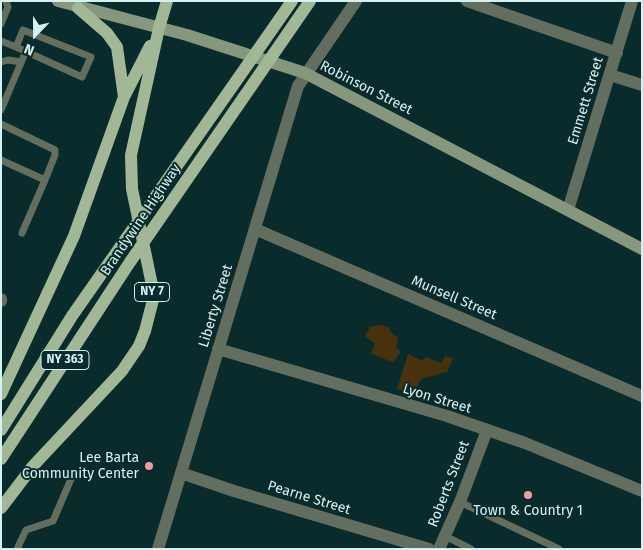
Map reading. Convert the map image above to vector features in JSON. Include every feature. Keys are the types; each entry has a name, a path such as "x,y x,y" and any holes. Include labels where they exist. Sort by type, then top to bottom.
{"main road":[{"name":"NY 7","path":"1,508 33,466 122,371 139,346 146,331 153,300 152,285 130,172 135,133 167,1"},
{"name":"Brandywine Highway","path":"1,430 72,316 292,1"},
{"name":"Brandywine Highway","path":"1,459 130,262 310,1"},
{"path":"78,8 107,33 117,47 124,98"},
{"name":"NY 7","path":"1,394 77,227 124,98 159,28"}],"street":[{"name":"Robinson Street","path":"58,1 78,8 237,49 305,73 642,249"},
{"name":"Liberty Street","path":"158,549 298,86 305,73 356,1"},
{"path":"467,1 617,53"},
{"name":"Emmett Street","path":"568,210 632,1"},
{"path":"610,75 642,85"},
{"name":"Munsell Street","path":"255,228 642,396"},
{"name":"Lyon Street","path":"218,349 486,430 642,492"},
{"name":"Roberts Street","path":"439,549 460,502 486,430"},
{"name":"Pearne Street","path":"181,473 234,491 429,549"}],"lane":[{"path":"1,24 8,7 6,1"},
{"path":"1,41 82,77 91,57 23,30 16,47"},
{"path":"2,106 26,52"},
{"path":"1,62 8,60 21,62"},
{"path":"1,124 55,150 45,180 22,233"},
{"path":"1,160 45,180"},
{"path":"17,549 26,530 53,521 74,472"},
{"path":"460,502 559,549"},
{"path":"445,536 471,549"}],"shaded area":[{"path":"380,325 388,327 393,335 398,337 396,347 401,352 393,362 371,354 375,344 365,336 370,327"},
{"path":"408,354 422,361 426,357 441,363 445,356 453,358 447,372 421,379 413,394 397,389"}],"place":[{"name":"Lee Barta Community Center","path":"149,466"},
{"name":"Town & Country 1","path":"528,495"}]}
